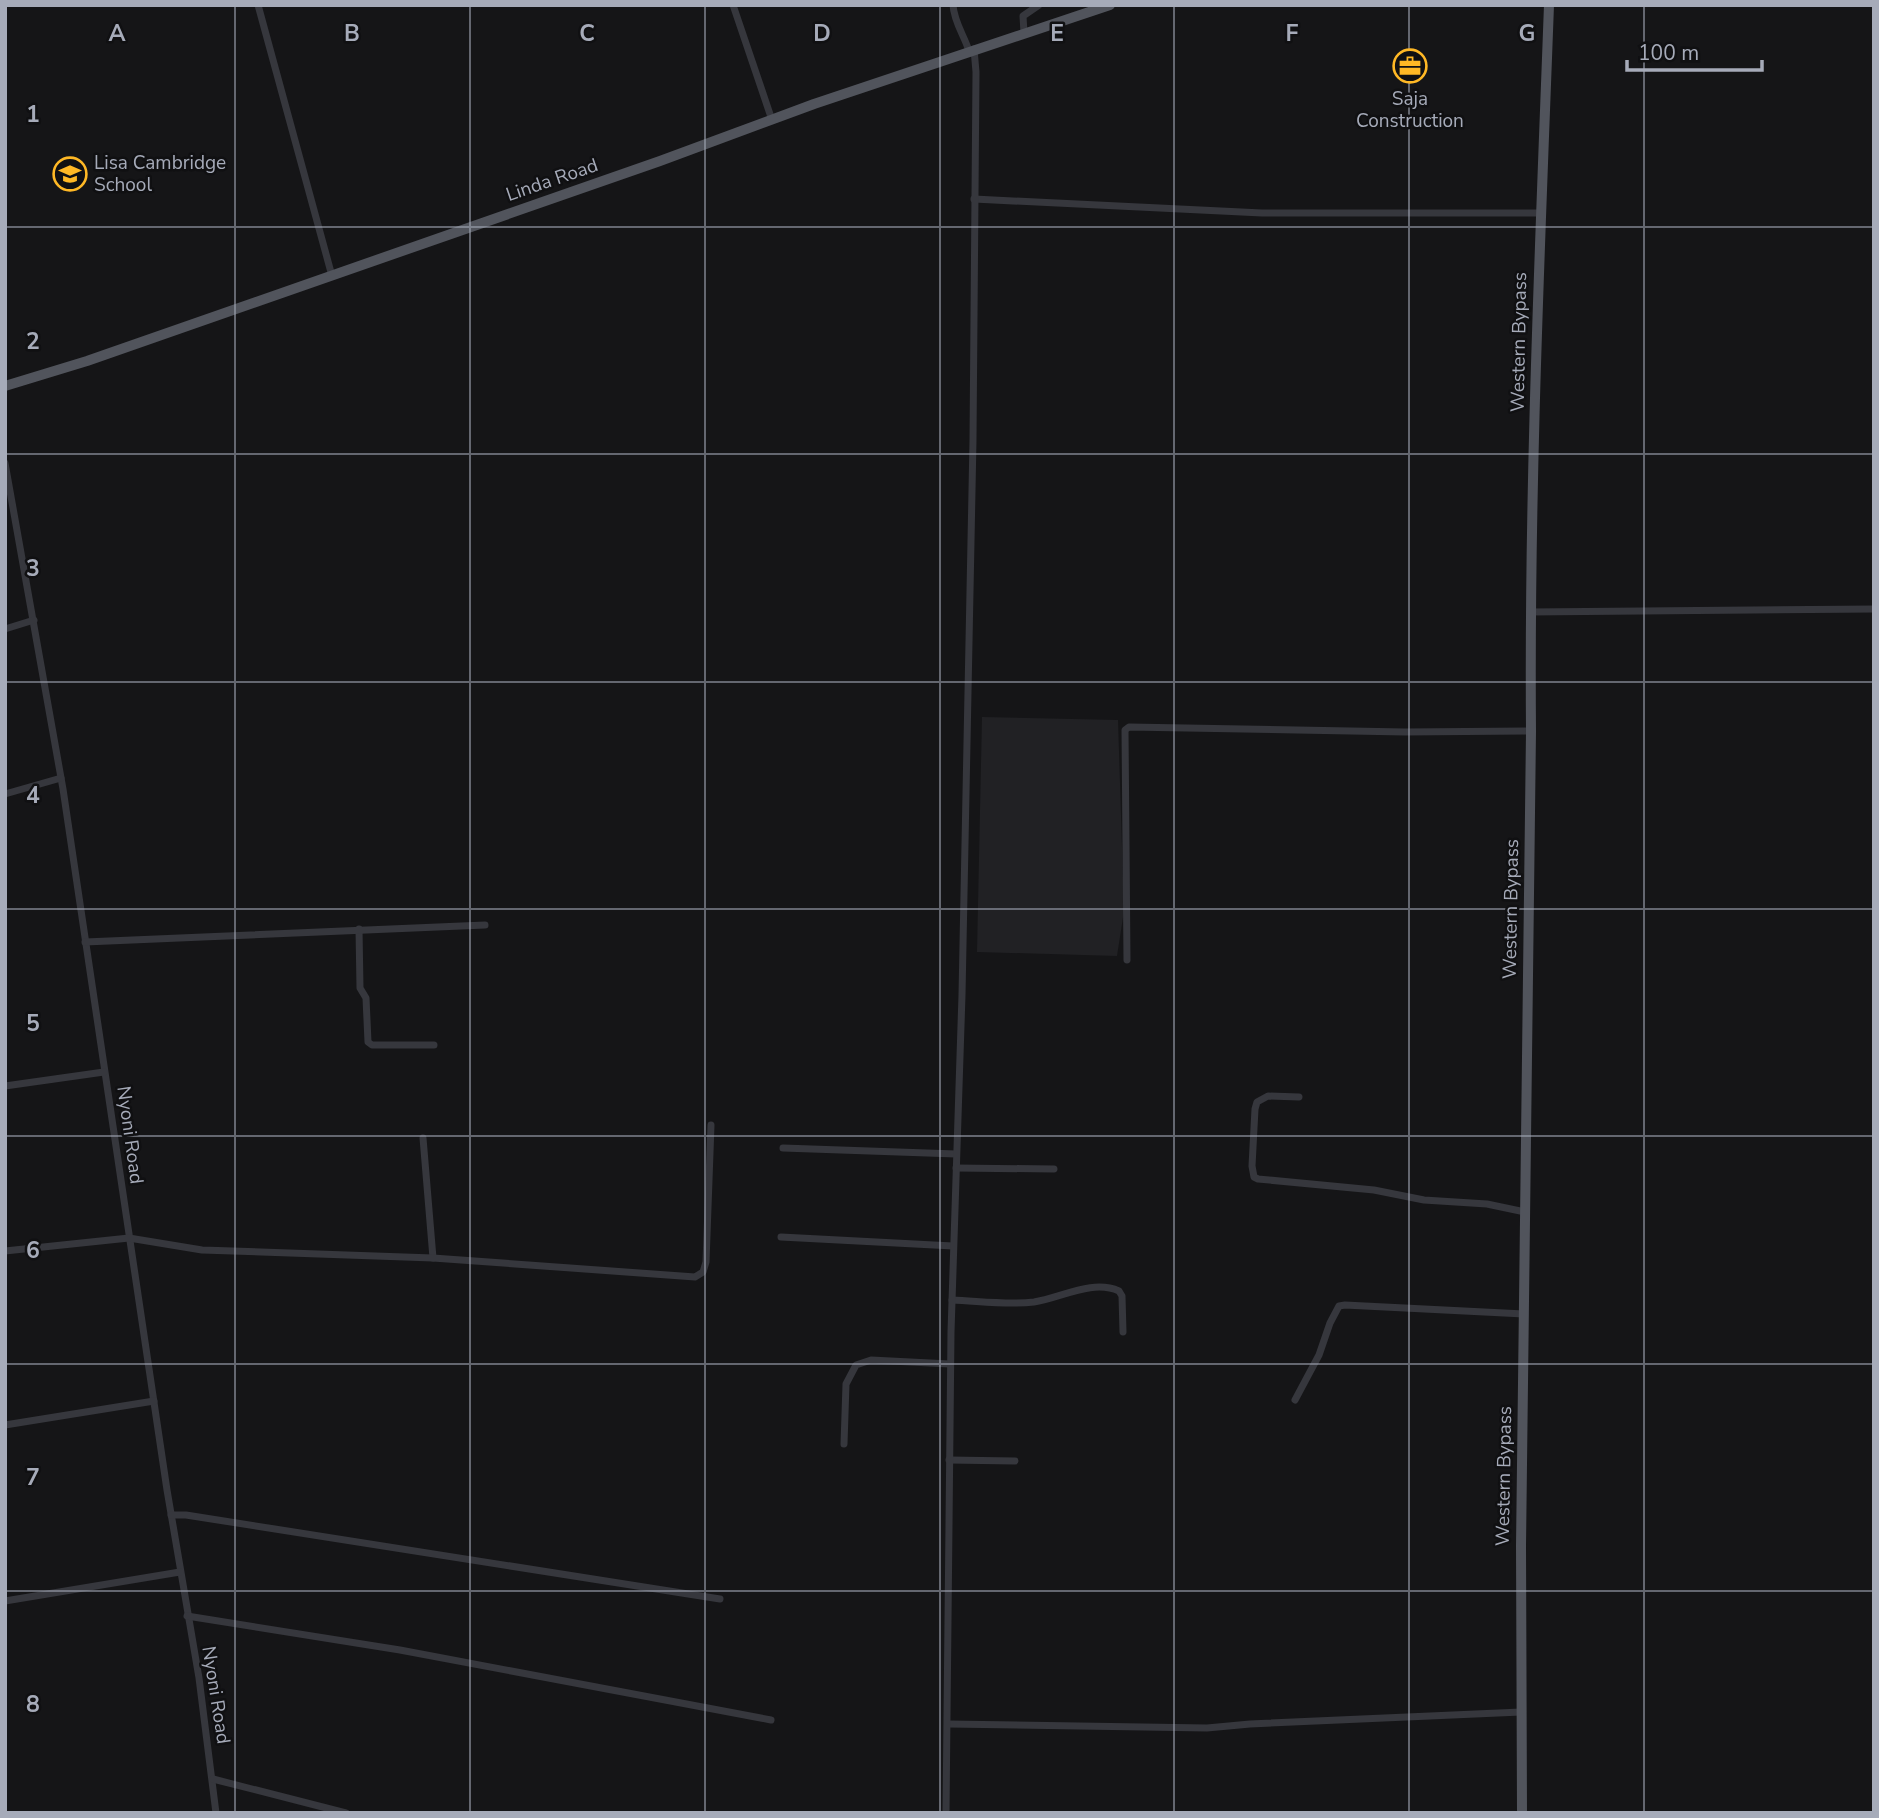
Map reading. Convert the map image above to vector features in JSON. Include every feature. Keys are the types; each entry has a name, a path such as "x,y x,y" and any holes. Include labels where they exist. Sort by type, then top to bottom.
{"main road":[{"name":"Linda Road","path":"5,386 87,361 971,50 1110,5"},
{"name":"Western Bypass","path":"1522,1813 1530,612 1540,213 1549,5"}],"street":[{"path":"258,5 332,276"},
{"path":"733,5 772,120"},
{"path":"946,1813 950,1364 962,995 973,440 976,72 971,50 954,19 953,5"},
{"path":"1024,33 1023,16 1039,5"},
{"path":"974,199 1262,213 1540,213"},
{"name":"Nyoni Road","path":"5,463 61,778 171,1515 199,1678 216,1813"},
{"path":"1530,612 1874,609"},
{"path":"5,629 34,620"},
{"path":"1128,960 1125,730 1129,727 1531,732"},
{"path":"5,794 61,778"},
{"path":"85,942 485,925"},
{"path":"359,929 360,988 366,998 368,1042 372,1045 435,1045"},
{"path":"5,1086 104,1072"},
{"path":"1299,1097 1268,1096 1257,1102 1252,1166 1254,1177 1374,1190 1424,1200 1487,1204 1525,1212"},
{"path":"5,1251 130,1238 202,1250 433,1258 614,1273 700,1276 706,1262 710,1125"},
{"path":"423,1138 433,1258"},
{"path":"783,1148 956,1154"},
{"path":"956,1168 1054,1169"},
{"path":"781,1237 953,1246"},
{"path":"952,1300 1033,1302 1065,1292 1107,1287 1119,1291 1122,1296 1123,1332"},
{"path":"1295,1400 1319,1355 1339,1306 1524,1314"},
{"path":"844,1444 846,1384 856,1365 871,1360 950,1364"},
{"path":"5,1425 154,1401"},
{"path":"949,1460 1015,1461"},
{"path":"171,1515 186,1515 720,1600"},
{"path":"5,1601 180,1572"},
{"path":"187,1616 400,1650 771,1720"},
{"path":"948,1724 1207,1728 1521,1712"},
{"path":"212,1779 346,1813"}],"shaded area":[{"path":"982,717 1118,720 1124,911 1117,956 977,952"}],"place":[{"name":"Saja Construction","path":"1410,66"},
{"name":"Lisa Cambridge School","path":"70,174"}]}
